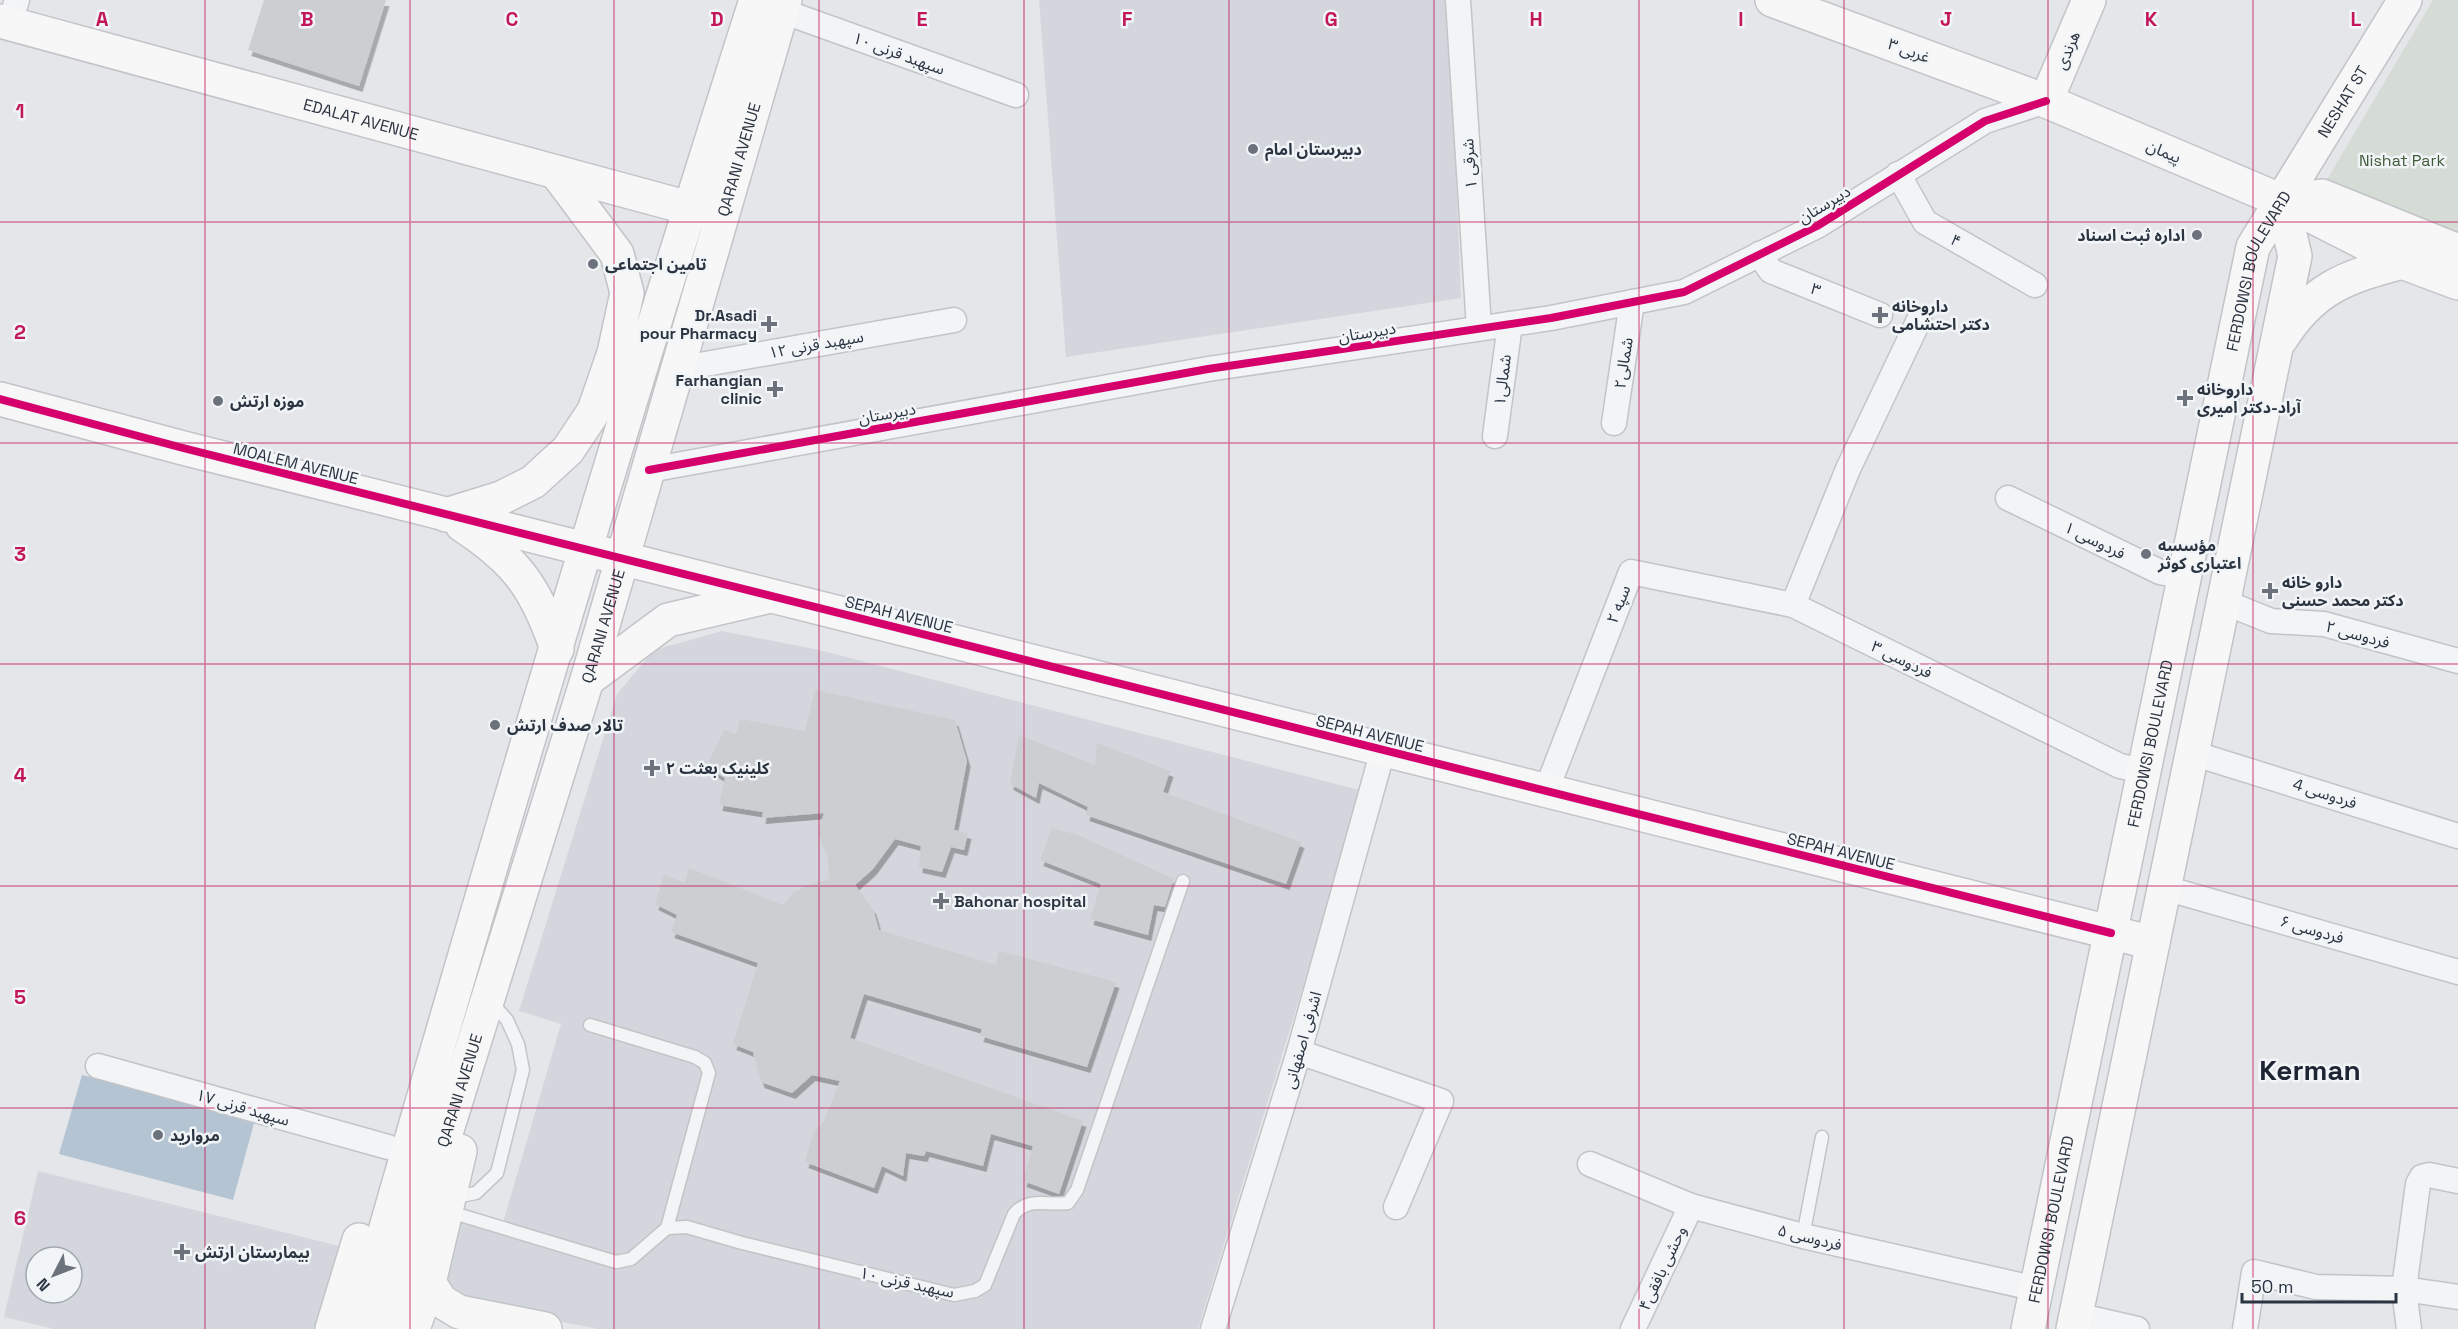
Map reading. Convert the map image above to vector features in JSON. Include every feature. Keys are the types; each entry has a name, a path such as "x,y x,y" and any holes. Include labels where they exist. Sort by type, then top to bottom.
{"main road":[{"name":"۳ غربی","path":"1772,0 2046,100"},
{"name":"هرندی","path":"2046,100 2089,0"},
{"name":"NESHAT ST","path":"2282,201 2404,0"},
{"name":"QARANI AVENUE","path":"423,1180 427,1087 557,649 689,208 774,4"},
{"name":"QARANI AVENUE","path":"423,1180 462,1144 468,1067 649,470 721,217 774,4"},
{"name":"EDALAT AVENUE","path":"9,16 721,217"},
{"name":"پیمان","path":"2046,100 2282,201 2402,262 2458,283"},
{"path":"446,515 501,498 533,482 568,450 594,411 614,353 627,293 616,254 556,172"},
{"path":"2282,201 2322,196 2458,251"},
{"name":"FERDOWSI BOULEVARD","path":"2074,1322 2295,256 2282,201"},
{"name":"FERDOWSI BOULEVARD","path":"2028,1329 2253,247 2282,201"},
{"path":"2277,346 2289,326 2316,295 2357,274 2402,262"},
{"name":"MOALEM AVENUE","path":"0,399 622,559"},
{"path":"446,515 491,544 522,576 543,607 557,649"},
{"name":"SEPAH AVENUE","path":"622,559 2153,943"},
{"path":"587,680 668,620 770,596"},
{"path":"413,1329 429,1282 423,1180"},
{"path":"332,1329 423,1180"},
{"path":"357,1329 423,1180"},
{"path":"385,1329 423,1180"},
{"path":"429,1282 441,1301 459,1312 545,1329"}],"street":[{"name":"شرقی ۱","path":"1458,0 1479,328"},
{"name":"سپهبد قرنی ۱۰","path":"774,4 1016,95"},
{"name":"دبیرستان","path":"649,470 1208,369 1510,324 1684,292 1817,226 1985,122 2046,100"},
{"name":"۴","path":"1898,174 1924,222 2036,285"},
{"name":"۳","path":"1759,254 1771,271 1880,315"},
{"name":"شمالی۲","path":"1614,423 1632,302"},
{"name":"سپهبد قرنی ۱۲","path":"677,369 954,320"},
{"path":"1793,605 1848,469 1918,320"},
{"name":"شمالی۱","path":"1495,436 1510,324"},
{"name":"فردوسی ۱","path":"2008,498 2160,572 2185,577"},
{"name":"سپه ۲","path":"1546,791 1631,572 1793,605"},
{"name":"فردوسی ۲","path":"2224,602 2271,621 2324,624 2458,661"},
{"name":"فردوسی ۳","path":"1793,605 2120,766 2144,771"},
{"name":"اشرفی اصفهانی","path":"1213,1329 1299,1052 1383,750"},
{"name":"فردوسی 4","path":"2192,753 2458,836"},
{"name":"فردوسی ۶","path":"2164,888 2458,972"},
{"path":"1299,1052 1441,1101 1396,1207"},
{"name":"سپهبد قرنی ۱۷","path":"98,1066 423,1180"},
{"name":"فردوسی ۵","path":"1590,1164 1690,1206 1803,1236 2037,1289"},
{"path":"2409,1329 2404,1289 2418,1184 2421,1177 2429,1175 2458,1181"},
{"name":"وحشی بافقی۴","path":"1633,1329 1690,1206"},
{"path":"2245,1329 2254,1272 2316,1287 2404,1289 2458,1297"},
{"path":"2074,1322 2136,1329"}],"lane":[{"name":"سپهبد قرنی ۱۰","path":"667,1228 687,1227 954,1296 975,1292 985,1285 1014,1215 1022,1206 1036,1201 1051,1206 1068,1203 1077,1190 1183,881"},
{"path":"423,1180 476,1194 497,1173 523,1070 518,1044 507,1020 489,1000"},
{"path":"423,1180 616,1262 631,1259 667,1228 709,1073 705,1063 695,1057 590,1025"},
{"path":"1803,1236 1822,1137"}],"shaded area":[{"name":"دبیرستان امام","path":"1039,0 1449,0 1461,298 1066,357"},
{"name":"Bahonar hospital","path":"722,631 819,650 1363,791 1198,1329 599,1329 464,1304 436,1281 455,1220 500,1233 561,1024 519,1011 617,694 654,650"},
{"name":"بیمارستان ارتش","path":"38,1171 347,1248 324,1329 54,1329 4,1317"}],"green space":[{"name":"Nishat Park","path":"2433,0 2458,0 2458,243 2322,188"}],"water":[{"name":"مروارید","path":"82,1075 256,1116 233,1200 59,1154"}],"building":[{"path":"264,0 386,0 359,86 248,50"},
{"path":"815,690 955,720 967,761 954,830 968,833 964,850 951,847 942,872 919,867 921,846 895,839 873,869 855,885 873,909 879,930 996,965 999,951 1116,982 1087,1067 980,1036 982,1029 864,994 850,1038 1083,1121 1059,1194 1023,1181 1033,1146 991,1134 983,1166 926,1151 924,1156 906,1153 903,1176 882,1166 874,1188 805,1162 813,1134 824,1121 840,1081 812,1075 792,1093 761,1082 753,1052 733,1044 758,963 671,932 677,915 655,904 664,875 685,883 689,868 783,905 794,892 810,884 829,880 828,859 818,832 824,813 762,818 763,812 719,805 725,778 706,767 724,730 736,734 740,719 805,731"},
{"path":"1019,735 1095,765 1097,743 1170,771 1163,792 1301,842 1286,884 1086,815 1088,807 1039,783 1036,798 1010,784"},
{"path":"1052,828 1078,835 1174,879 1165,907 1154,905 1148,935 1090,919 1101,884 1040,860"}],"cycle path":[{"path":"649,470 1208,369 1551,318 1684,292 1817,226 1985,121 2046,101"},
{"path":"0,399 183,448 2111,933"}],"place":[{"name":"دبیرستان امام","path":"1253,149"},
{"name":"اداره ثبت اسناد","path":"2197,235"},
{"name":"تامین اجتماعی","path":"593,264"},
{"name":"داروخانه دکتر احتشامی","path":"1880,315"},
{"name":"Dr.Asadi pour Pharmacy","path":"769,324"},
{"name":"Farhangian clinic","path":"775,389"},
{"name":"داروخانه آراد-دکتر امیری","path":"2185,398"},
{"name":"موزه ارتش","path":"218,401"},
{"name":"مؤسسه اعتباری کوثر","path":"2146,554"},
{"name":"دارو خانه دکتر محمد حسنی","path":"2270,591"},
{"name":"تالار صدف ارتش","path":"495,725"},
{"name":"کلینیک بعثت ۲","path":"652,768"},
{"name":"Bahonar hospital","path":"941,901"},
{"name":"مروارید","path":"158,1135"},
{"name":"بیمارستان ارتش","path":"182,1252"}],"district":[{"name":"Kerman","path":"2310,1070"}]}
